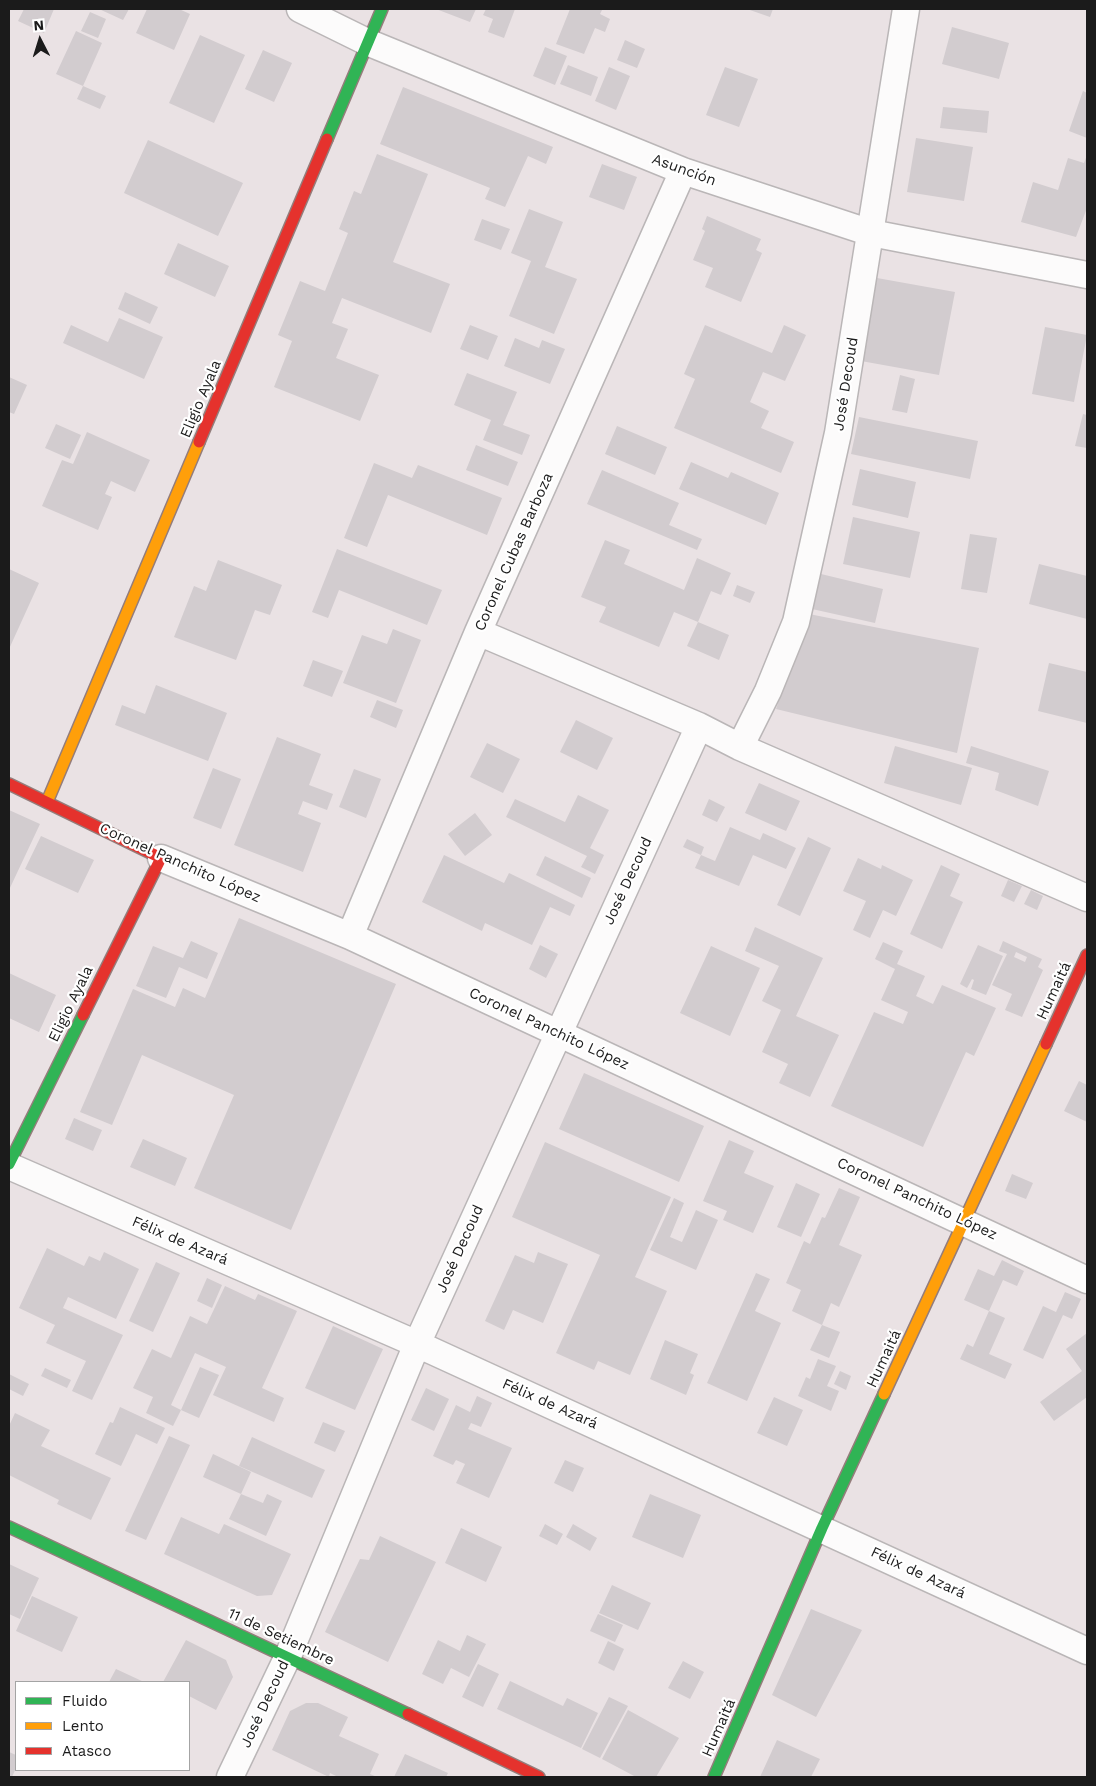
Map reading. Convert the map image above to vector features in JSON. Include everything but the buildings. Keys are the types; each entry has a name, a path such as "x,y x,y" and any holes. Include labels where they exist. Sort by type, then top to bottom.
{"street":[{"name":"Asunción","path":"300,9 368,42 684,171 871,233 1087,275"},
{"name":"Eligio Ayala","path":"47,802 382,9"},
{"name":"José Decoud","path":"740,747 768,691 796,622 838,433 906,9"},
{"name":"Coronel Cubas Barboza","path":"350,936 478,632 684,171"},
{"path":"478,632 699,726 740,747 1087,898"},
{"name":"José Decoud","path":"230,1777 288,1656 417,1344 557,1033 699,726"},
{"name":"Coronel Panchito López","path":"9,784 161,858 350,936 1087,1280"},
{"name":"Eligio Ayala","path":"9,1165 161,858"},
{"name":"Humaitá","path":"714,1777 822,1528 1087,955"},
{"name":"Félix de Azará","path":"9,1165 417,1344 1087,1651"},
{"name":"11 de Setiembre","path":"9,1527 288,1656 539,1777"}],"traffic: fast":[{"path":"327,139 382,9"},
{"path":"9,1164 83,1015"},
{"path":"714,1777 822,1528 884,1394"},
{"path":"9,1527 408,1714"}],"traffic: slow":[{"path":"47,802 199,442"},
{"path":"884,1394 1046,1044"}],"traffic: jam":[{"path":"199,442 327,139"},
{"path":"9,784 161,858 83,1015"},
{"path":"1046,1044 1087,955"},
{"path":"408,1714 539,1777"}]}
